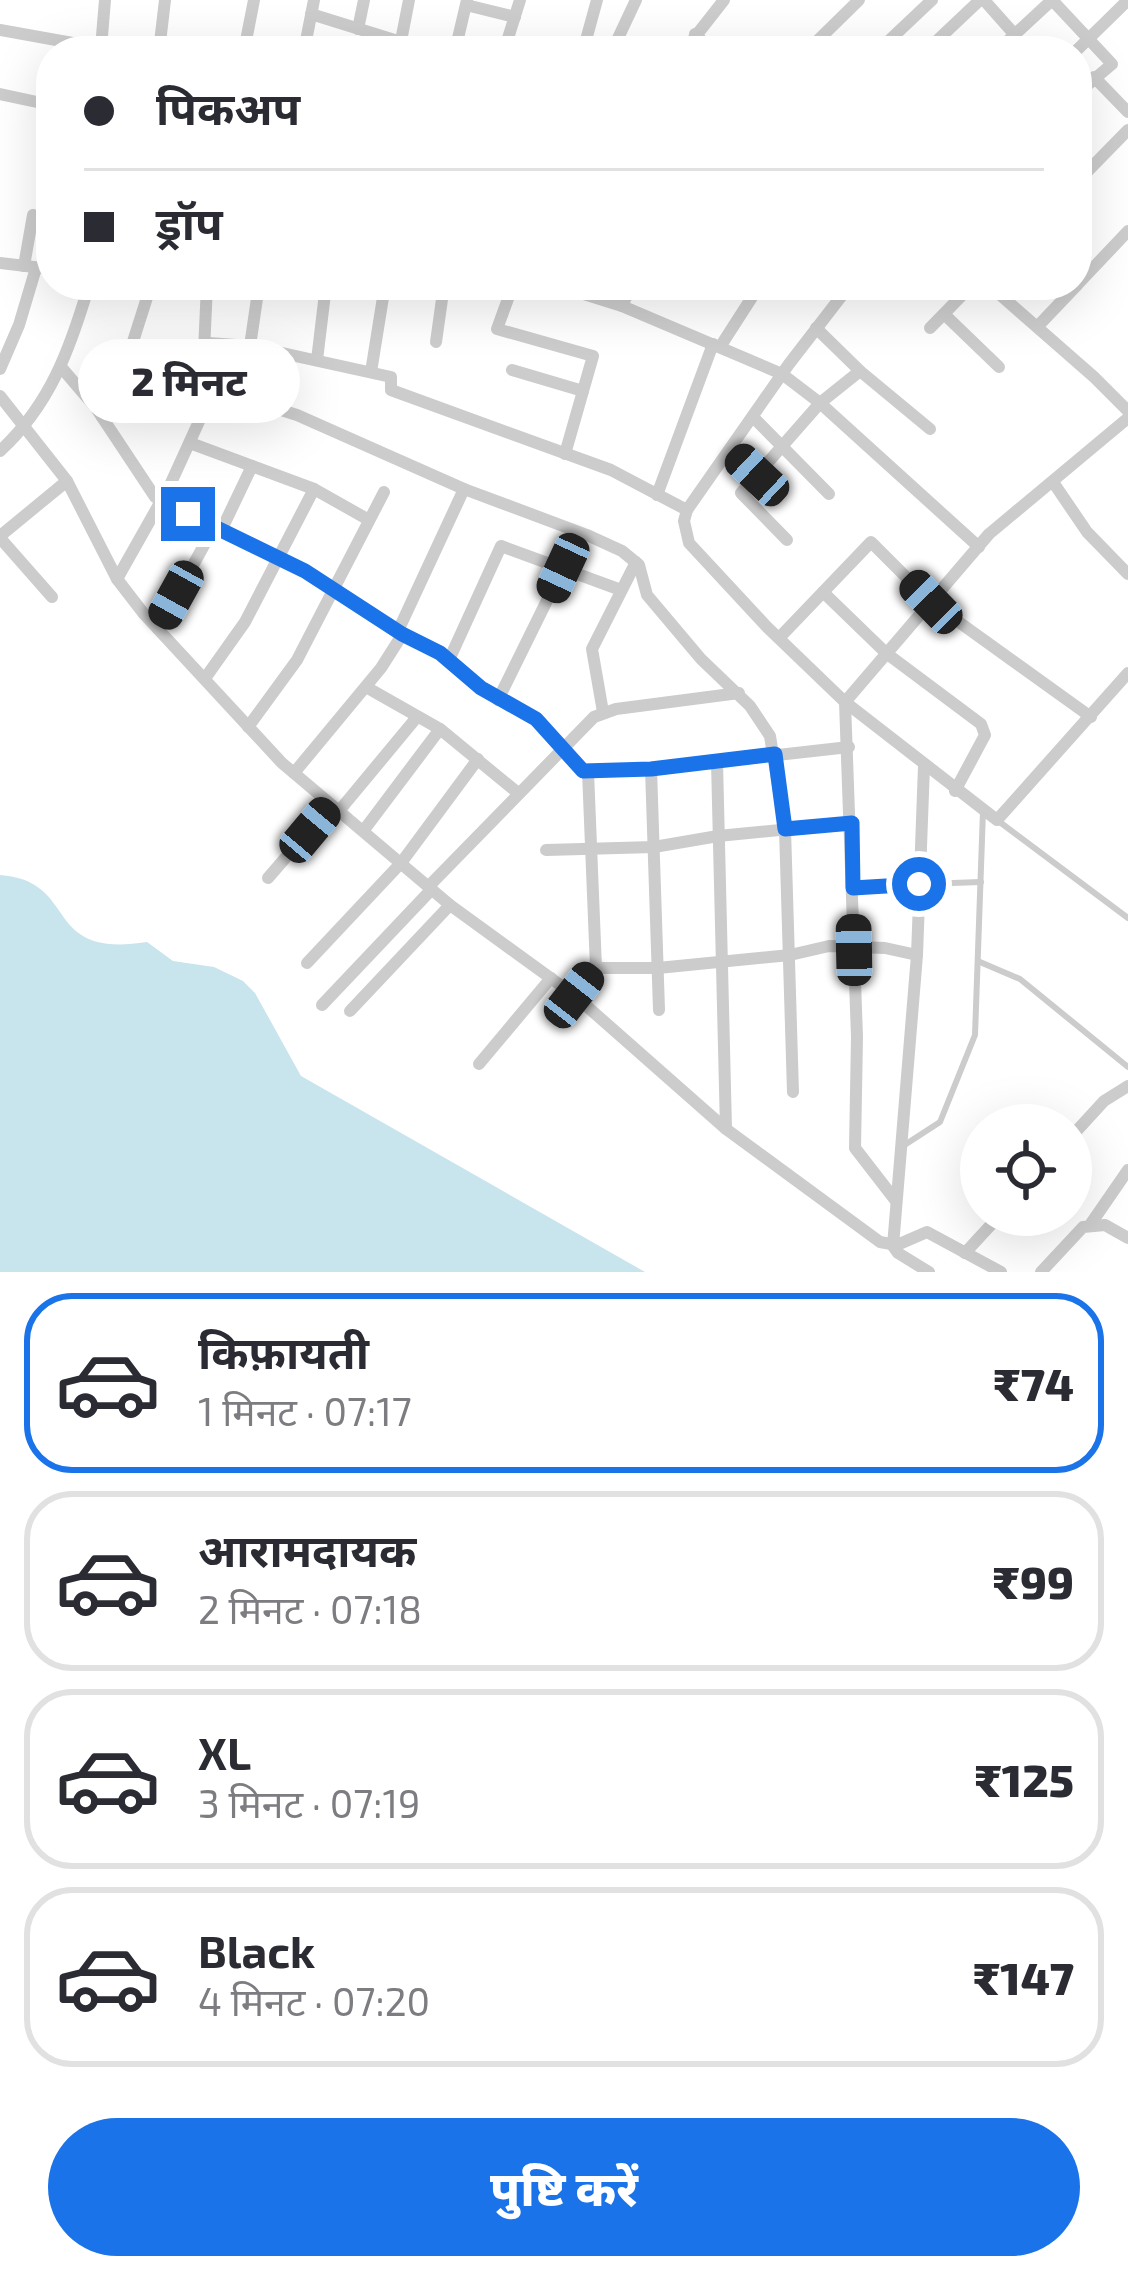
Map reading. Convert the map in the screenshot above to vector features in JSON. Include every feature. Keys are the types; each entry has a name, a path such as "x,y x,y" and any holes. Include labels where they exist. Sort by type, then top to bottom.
{"street":[{"path":"102,36 105,0"},
{"path":"161,36 166,0"},
{"path":"247,36 254,0"},
{"path":"358,29 364,0"},
{"path":"402,36 409,0"},
{"path":"509,36 520,0"},
{"path":"588,36 597,0"},
{"path":"619,36 636,0"},
{"path":"694,34 724,0"},
{"path":"822,36 859,0"},
{"path":"894,36 932,0"},
{"path":"942,36 982,0 1015,35 1052,0 1089,36"},
{"path":"1091,36 1128,0"},
{"path":"459,36 467,3 515,16"},
{"path":"312,7 374,36"},
{"path":"0,30 36,36"},
{"path":"1092,39 1112,64 1094,77 1128,112"},
{"path":"0,94 36,102"},
{"path":"1092,167 1128,130"},
{"path":"33,215 36,255"},
{"path":"1092,269 1128,231"},
{"path":"0,262 36,268"},
{"path":"0,369 36,271"},
{"path":"0,452 26,427 61,367 84,300"},
{"path":"102,417 146,300"},
{"path":"117,579 161,502 201,417 208,300"},
{"path":"250,346 257,300"},
{"path":"316,360 324,300"},
{"path":"371,373 383,300"},
{"path":"436,342 442,300"},
{"path":"508,300 497,329 593,356 565,454"},
{"path":"603,300 782,374 979,547"},
{"path":"622,306 625,300"},
{"path":"657,495 717,346 750,300"},
{"path":"838,300 687,510 684,521 689,543 845,702 997,820 1128,673"},
{"path":"930,328 958,300"},
{"path":"896,1202 855,1148 857,1037 845,702 979,547 1128,415 1007,300"},
{"path":"1038,326 1063,300"},
{"path":"944,314 999,367"},
{"path":"816,328 930,429"},
{"path":"208,343 250,346 391,377 391,390 611,470 687,510"},
{"path":"61,367 161,502 278,558 449,660 498,700 536,719 577,768 588,772 651,769 849,747"},
{"path":"512,370 583,391"},
{"path":"787,540 741,493 820,403 860,371"},
{"path":"205,386 297,415 464,489 587,535 643,569 647,595 701,659 739,693 770,736 785,829 793,1092"},
{"path":"0,396 68,481 117,579 248,728 294,773 450,904 574,995 726,1129 880,1242 929,1272"},
{"path":"753,417 829,494"},
{"path":"190,443 314,489 369,520"},
{"path":"730,450 757,475"},
{"path":"158,629 252,466"},
{"path":"52,597 0,537 68,481"},
{"path":"1053,482 1087,532 1128,574"},
{"path":"206,677 245,622 314,489"},
{"path":"294,773 366,687 400,633 464,489"},
{"path":"248,728 285,680 384,492"},
{"path":"779,638 871,542 931,602 1091,717"},
{"path":"449,660 501,546 621,590"},
{"path":"603,712 592,649 636,562"},
{"path":"498,700 563,568"},
{"path":"823,592 886,653 981,724 985,735 955,790"},
{"path":"366,687 440,729 518,793"},
{"path":"322,1005 560,748 603,712 739,693"},
{"path":"268,878 417,717"},
{"path":"364,830 440,729"},
{"path":"307,963 401,863 478,759"},
{"path":"717,762 726,1129"},
{"path":"893,1246 917,955 924,766"},
{"path":"651,769 659,1010"},
{"path":"574,995 596,968 588,772"},
{"path":"546,850 654,847 852,823"},
{"path":"853,888 919,884"},
{"path":"350,1011 450,904"},
{"path":"596,968 658,968 790,955 829,946 885,948 917,955"},
{"path":"479,1064 551,978"},
{"path":"1092,1114 1128,1086"},
{"path":"1092,1222 1128,1169"},
{"path":"1092,1225 1105,1225 1128,1238"},
{"path":"893,1246 927,1232 1001,1272"},
{"path":"965,1253 981,1236"},
{"path":"1041,1272 1073,1236"}],"lane":[{"path":"900,1148 940,1122 974,1035 983,811"},
{"path":"997,820 1128,918"},
{"path":"919,884 981,881"},
{"path":"979,962 1020,979 1128,1067"}],"water":[{"path":"0,875 25,880 42,890 75,930 90,940 147,942 173,961 214,967 243,981 255,993 301,1076 645,1272 0,1272"}],"route":[{"path":"188,514 305,571 440,653 498,700 536,719 583,771 651,769 775,754 785,829 852,823 853,888 919,884"}]}
